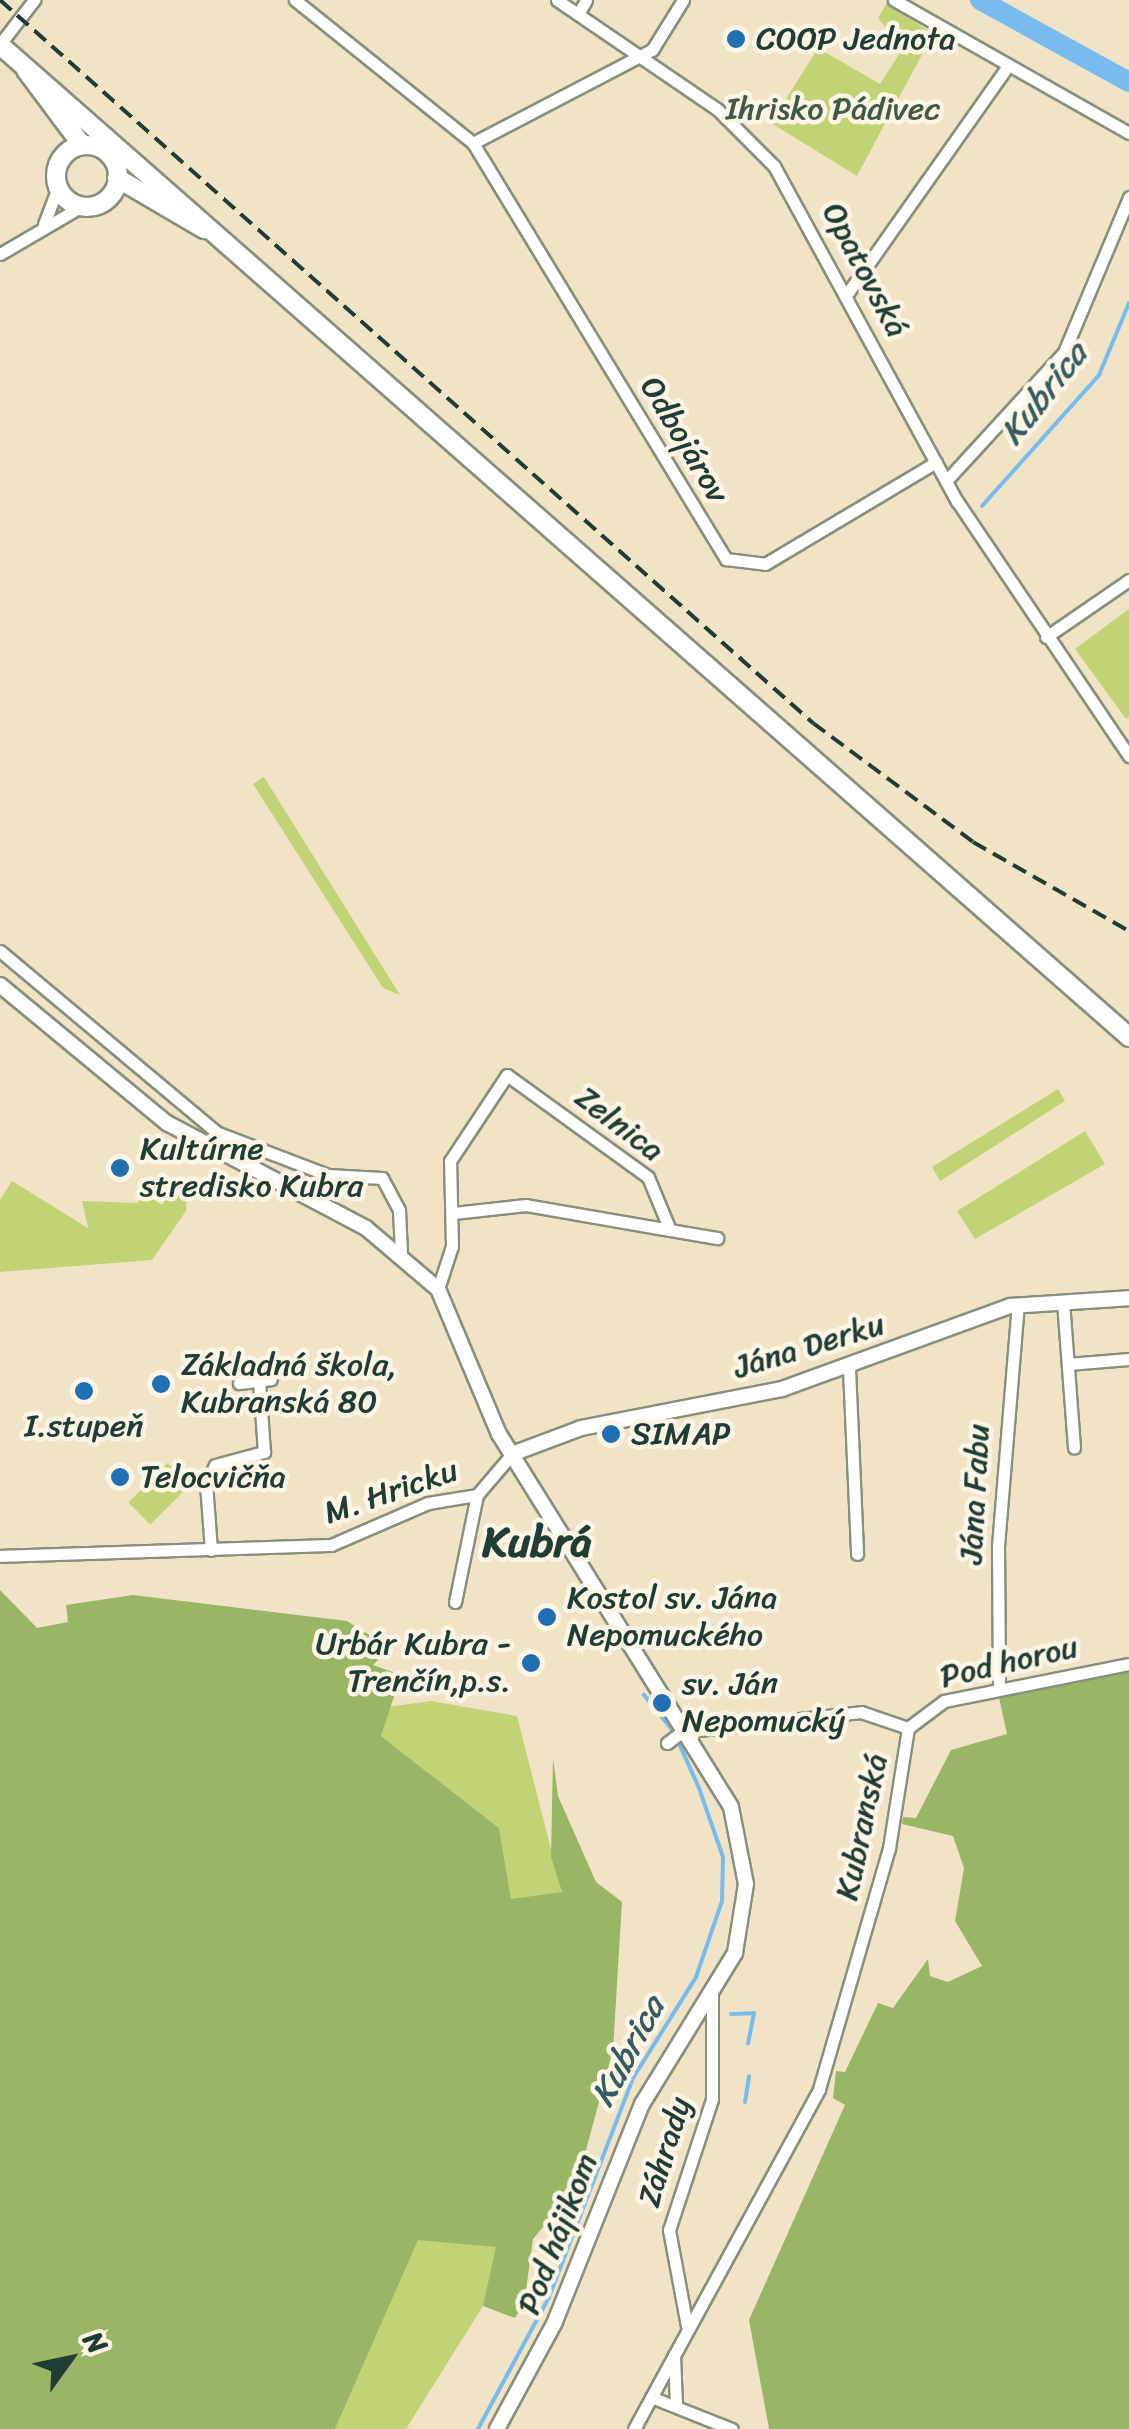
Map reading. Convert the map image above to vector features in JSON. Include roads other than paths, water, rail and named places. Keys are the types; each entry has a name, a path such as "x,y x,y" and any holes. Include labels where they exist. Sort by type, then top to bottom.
{"main road":[{"path":"8,51 56,118 82,145 108,153 117,178 147,202 229,246"},
{"path":"8,51 1129,1037"},
{"path":"56,118 62,157 58,188 82,206 107,199 147,202"},
{"path":"62,157 82,145"},
{"path":"107,199 117,178"}],"street":[{"path":"8,51 34,0"},
{"path":"294,0 473,142 652,50 683,0"},
{"name":"Opatovská","path":"558,0 750,138 848,294 967,518 1129,756"},
{"path":"578,14 586,0"},
{"path":"894,0 1006,70 1129,133"},
{"path":"848,294 1006,70"},
{"name":"Odbojárov","path":"473,142 726,559 765,564 936,462"},
{"path":"44,224 58,188"},
{"path":"946,481 1064,352 1129,197"},
{"path":"0,254 44,224 82,206"},
{"path":"1046,636 1129,580"},
{"path":"0,951 180,1107 266,1154 328,1176 388,1182 401,1252"},
{"path":"18,968 1,986 80,1056 167,1124 318,1201 401,1252 438,1289 512,1454 680,1734"},
{"path":"80,1056 96,1035"},
{"name":"Zelnica","path":"438,1289 453,1213 450,1162 507,1075 648,1176 670,1230"},
{"path":"167,1124 180,1107"},
{"path":"257,1173 266,1154"},
{"path":"318,1201 328,1176"},
{"path":"453,1213 526,1205 717,1238"},
{"name":"Jána Derku","path":"512,1454 552,1435 849,1368 1018,1305 1129,1298"},
{"path":"1063,1302 1074,1448"},
{"name":"Jána Fabu","path":"999,1686 998,1546 1018,1305"},
{"path":"1068,1364 1129,1358"},
{"path":"849,1368 857,1554"},
{"path":"211,1550 206,1483 216,1465 264,1452 265,1380 240,1384"},
{"name":"M. Hricku","path":"0,1556 331,1545 428,1503 477,1494 512,1454"},
{"path":"455,1602 477,1494"},
{"name":"Pod horou","path":"908,1728 944,1701 999,1686 1129,1664"},
{"name":"Kubranská","path":"634,2429 820,2089 889,1848 908,1728 860,1712 680,1734"},
{"name":"Pod hájikom","path":"497,2429 555,2322 642,2104 712,1993 740,1936 745,1872 732,1807 680,1734"},
{"name":"Záhrady","path":"687,2326 669,2230 712,2100 712,1993"},
{"path":"674,2355 676,2404"},
{"path":"651,2398 676,2404 732,2429"}],"waterway":[{"path":"980,0 1129,82"},
{"name":"Kubrica","path":"982,506 1099,375 1129,303"},
{"name":"Kubrica","path":"478,2429 549,2297 633,2078 696,1977 722,1901 723,1857 699,1788 674,1732 644,1695"},
{"path":"731,2014 754,2013 748,2043"},
{"path":"745,2102 749,2076"}],"railway":[{"path":"0,0 813,723 973,842 1129,931"}],"place":[{"name":"COOP Jednota","path":"736,39"},
{"name":"Kultúrne stredisko Kubra","path":"120,1168"},
{"name":"Základná škola, Kubranská 80","path":"161,1384"},
{"name":"I.stupeň","path":"84,1391"},
{"name":"SIMAP","path":"611,1434"},
{"name":"Telocvičňa","path":"120,1477"},
{"name":"Kostol sv. Jána Nepomuckého","path":"547,1617"},
{"name":"Urbár Kubra - Trenčín,p.s.","path":"531,1663"},
{"name":"sv. Ján Nepomucký","path":"662,1703"}],"district":[{"name":"Kubrá","path":"537,1542"}],"park label":[{"name":"Ihrisko Pádivec","path":"833,109"}]}
